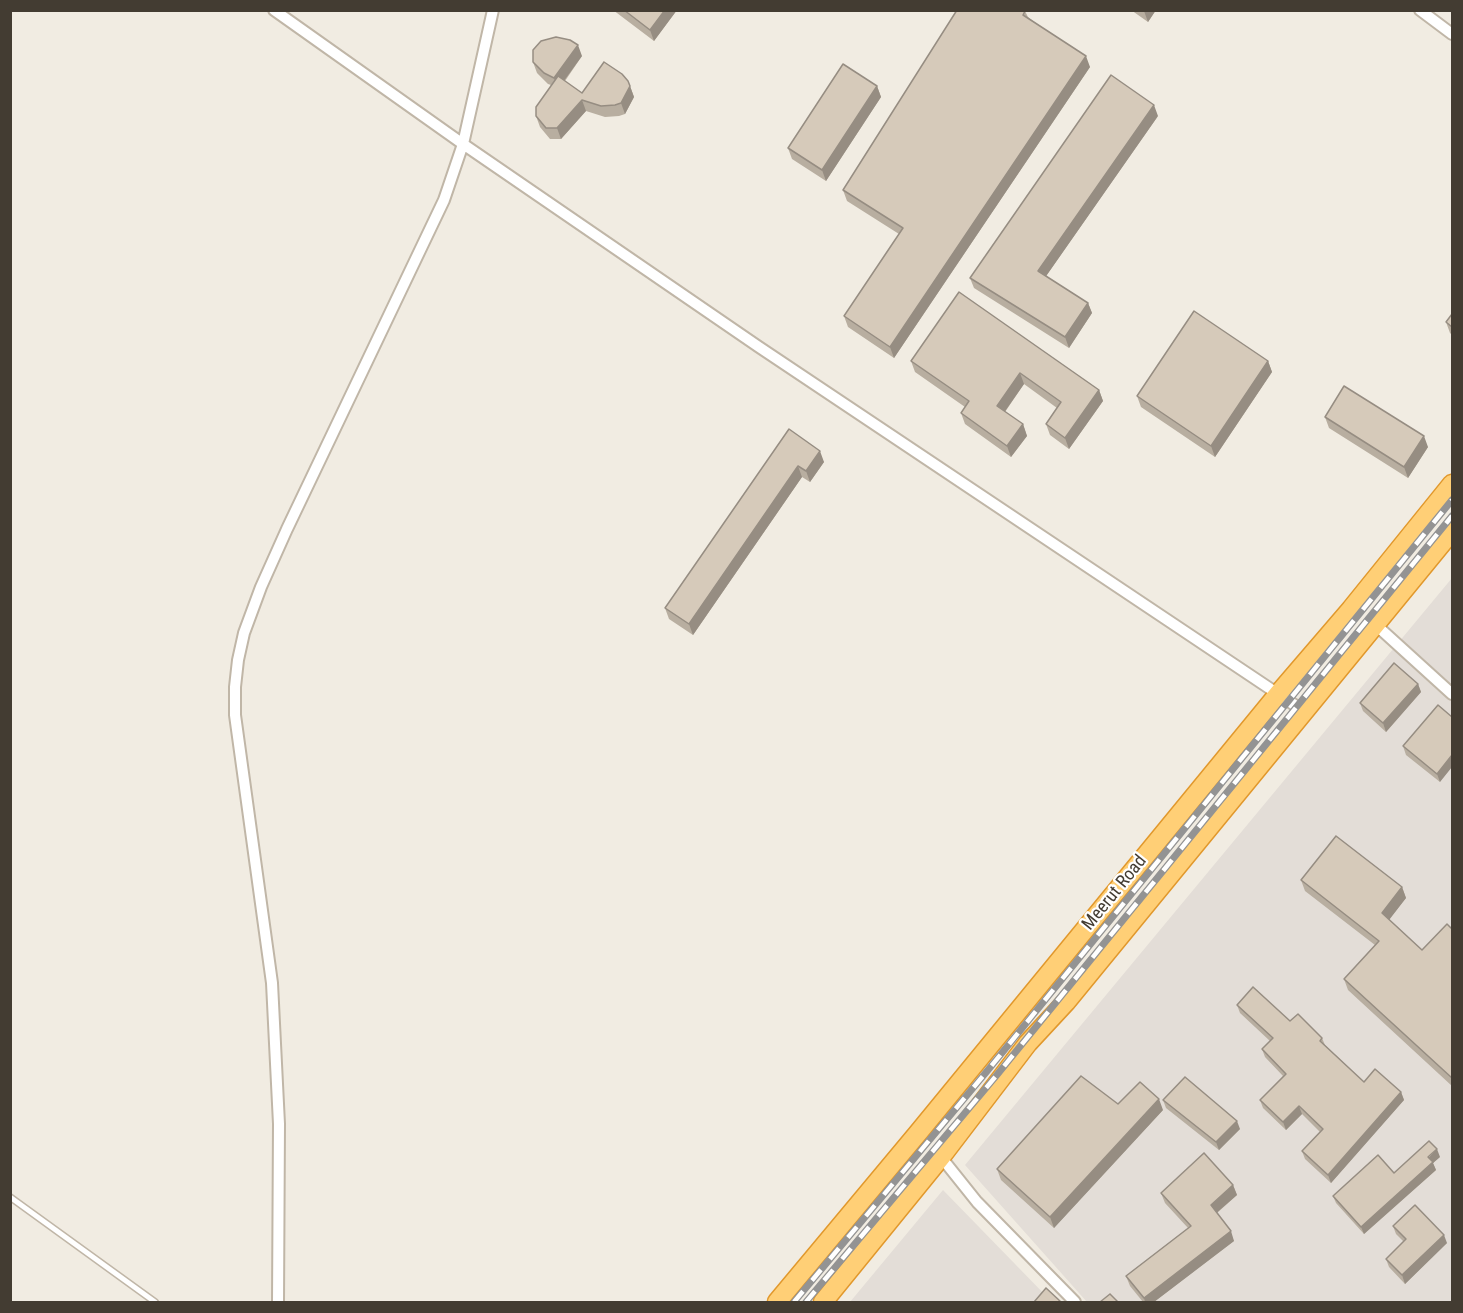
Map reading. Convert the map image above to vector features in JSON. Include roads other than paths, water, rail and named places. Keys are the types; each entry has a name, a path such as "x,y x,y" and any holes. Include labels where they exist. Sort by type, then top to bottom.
{"highway":[{"name":"Meerut Road","path":"777,1302 1452,484"},
{"name":"Meerut Road","path":"823,1302 941,1157 1028,1043 1066,1002 1452,531"}],"street":[{"path":"274,10 463,144 759,348 1305,712"},
{"path":"278,1302 279,1124 272,982 235,715 238,660 244,633 261,587 292,518 437,218 463,144 493,10"},
{"path":"1420,10 1452,34"},
{"path":"1376,625 1452,694"},
{"path":"941,1157 977,1202 1075,1302"}],"lane":[{"path":"10,1197 155,1302"}],"railway":[{"path":"794,1302 988,1070 1452,500"},
{"path":"806,1302 996,1076 1452,516"}]}
